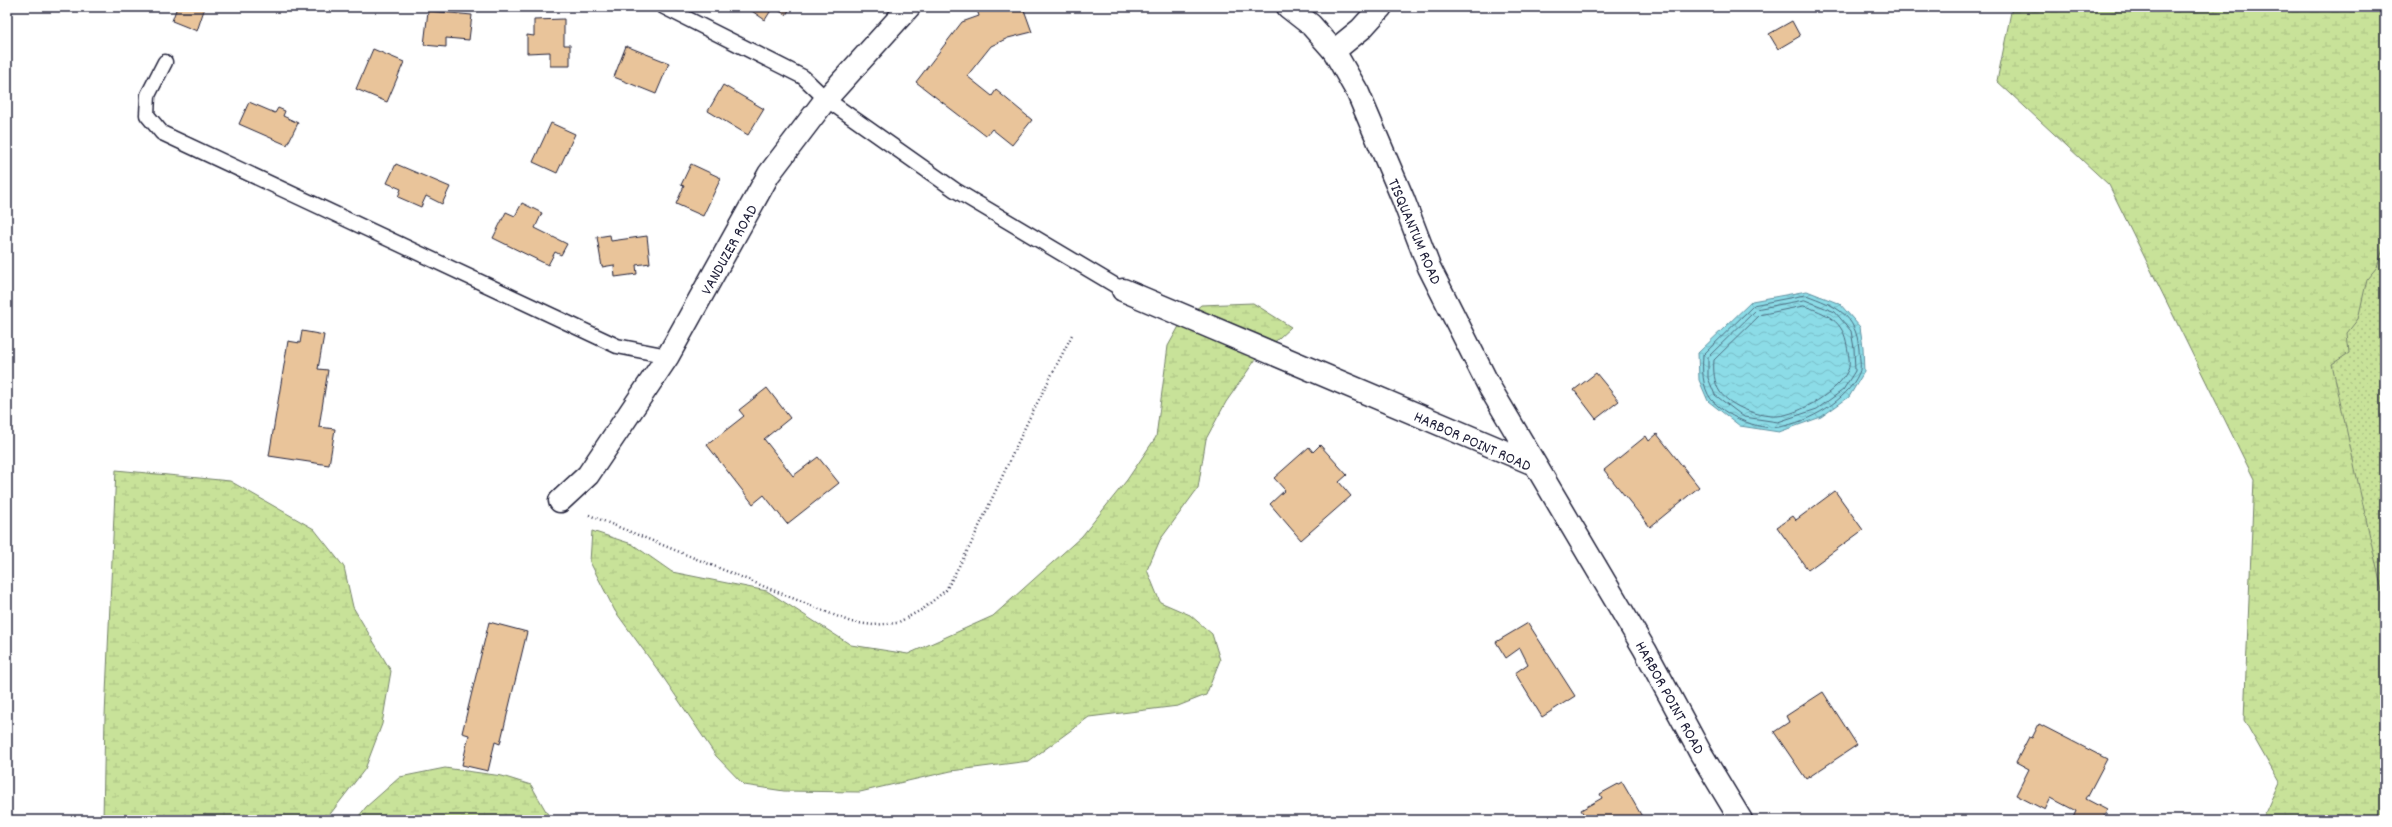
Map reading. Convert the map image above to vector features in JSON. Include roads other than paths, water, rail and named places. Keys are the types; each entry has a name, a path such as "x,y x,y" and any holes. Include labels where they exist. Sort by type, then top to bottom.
{"street":[{"name":"VANDUZER ROAD","path":"560,501 588,475 668,356 770,174 826,99 909,7"},
{"name":"TISQUANTUM ROAD","path":"1288,7 1311,25 1334,51 1358,93 1403,199 1429,268 1490,388 1534,464"},
{"path":"1334,51 1361,29 1381,7"},
{"name":"HARBOR POINT ROAD","path":"1123,290 1534,464 1602,576 1700,752 1741,820"}],"lane":[{"path":"664,7 803,77 826,99 955,190 1123,290"},
{"path":"165,62 148,95 147,115 162,133 617,346 668,356"}],"water":[{"path":"1807,291 1840,304 1860,327 1863,347 1864,372 1849,397 1821,417 1779,432 1740,426 1708,401 1699,380 1698,353 1752,301"}]}
